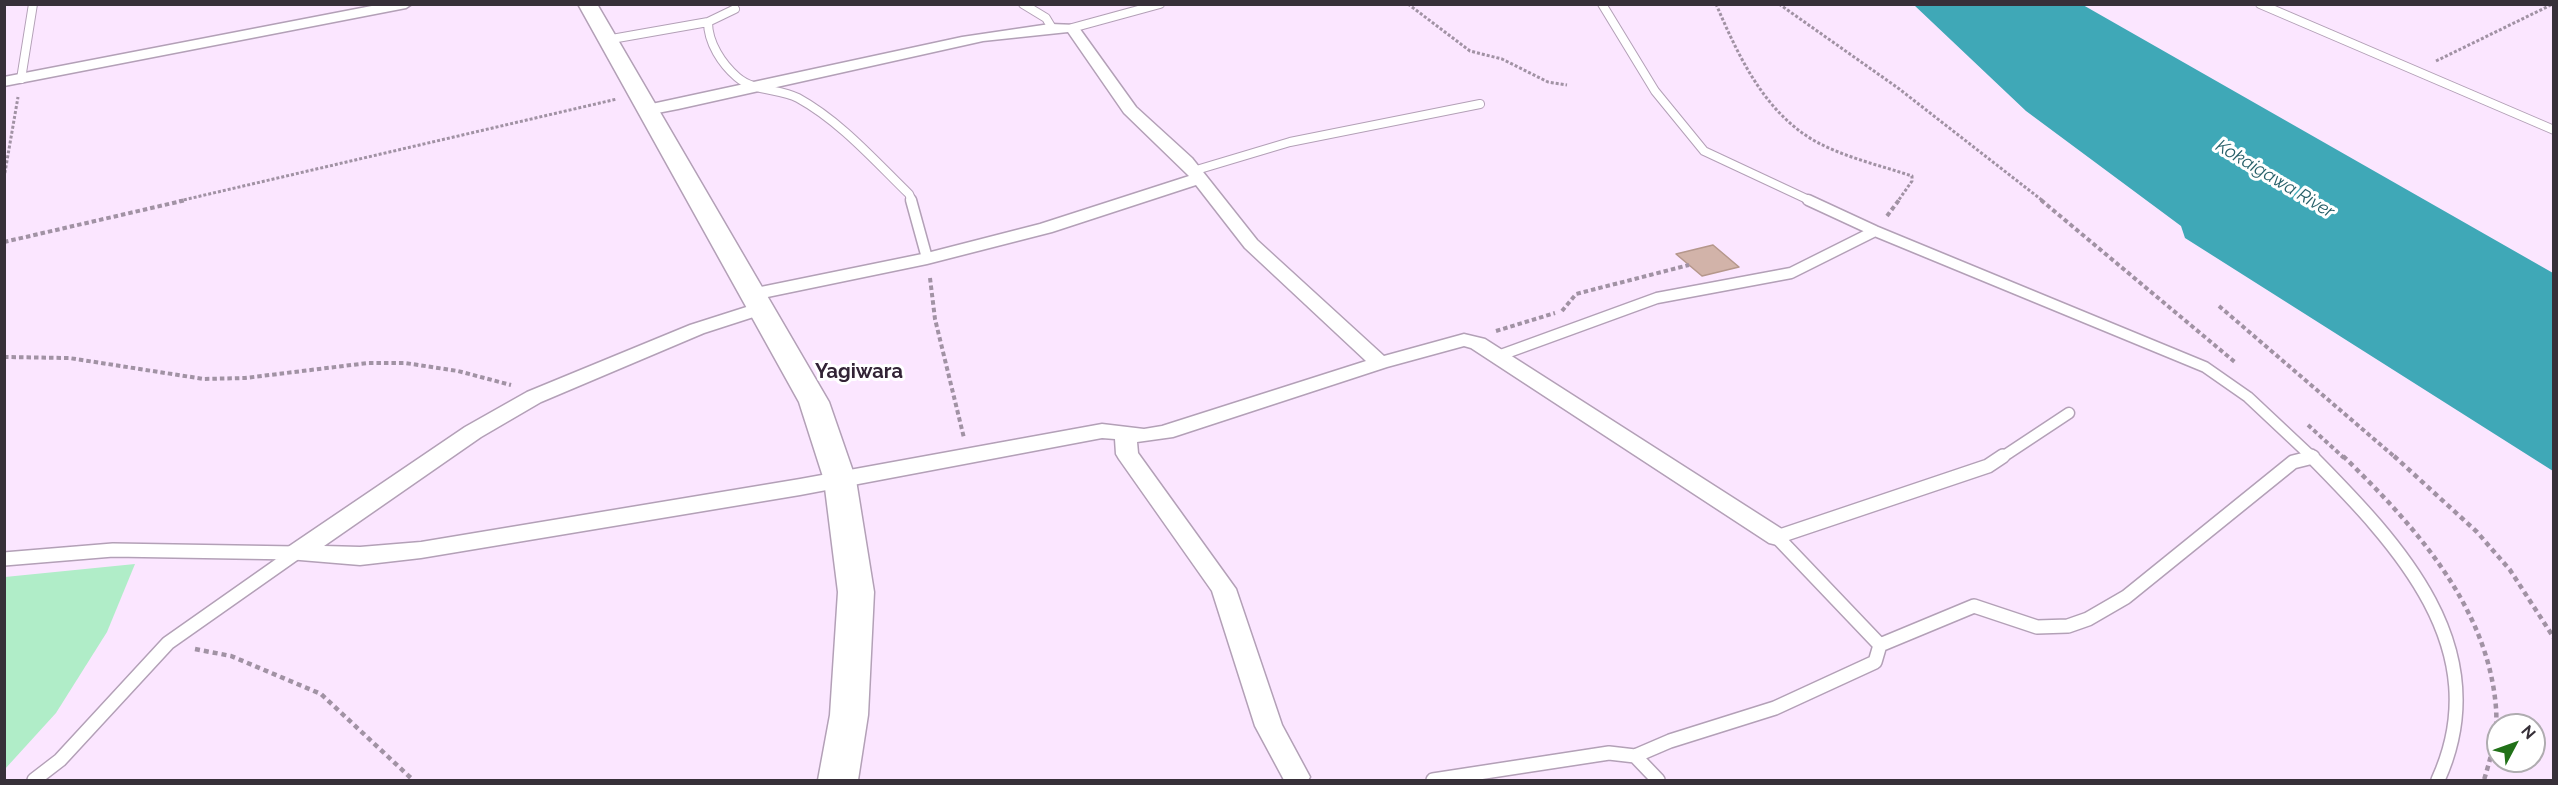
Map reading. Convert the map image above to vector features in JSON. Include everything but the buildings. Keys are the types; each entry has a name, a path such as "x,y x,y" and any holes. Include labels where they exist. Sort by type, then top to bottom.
{"street":[{"path":"4,82 406,4"},
{"path":"587,4 814,402 840,480 856,592 849,715 838,780"},
{"path":"643,103 761,88 969,40 1052,28 1072,28 1088,47 1130,110 1172,147 1251,244 1380,363"},
{"path":"296,553 463,438 534,397 758,301 1046,228 1196,175"},
{"path":"296,553 360,556 421,550 840,480 1102,431 1144,436 1165,432 1380,363 1464,340 1478,343 1777,537"},
{"path":"1128,434 1127,454 1224,589 1269,726 1300,779"}],"lane":[{"path":"21,79 33,4"},
{"path":"1023,4 1046,18 1052,28"},
{"path":"1072,28 1160,4"},
{"path":"1602,4 1655,91 1704,151 1875,231 2205,367 2228,380 2334,476 2406,565 2447,642 2457,679 2456,728 2438,780"},
{"path":"2260,4 2553,130"},
{"path":"606,40 708,22 735,9"},
{"path":"708,22 711,42 726,68 744,83 787,95 809,105 909,194 916,210 927,258"},
{"path":"1196,175 1290,142 1480,104"},
{"path":"1498,356 1658,298 1791,273 1840,251 1875,231"},
{"path":"1880,645 1777,537 1988,466 2069,413"},
{"path":"1880,645 1974,606 1987,608 2025,626 2063,627 2083,620 2122,598 2293,462 2313,457"},
{"path":"4,559 102,552 228,550 296,553"},
{"path":"34,780 60,760 168,643 296,553"},
{"path":"1433,780 1609,753 1635,756 1670,741 1775,708 1875,662 1880,645"},
{"path":"1635,756 1658,780"}],"path":[{"path":"1408,4 1470,51 1502,59 1548,82 1566,85"},
{"path":"1716,4 1741,61 1781,116 1812,139 1836,150 1912,176 1912,181 1875,231"},
{"path":"2436,61 2553,4"},
{"path":"4,178 21,79"},
{"path":"4,242 643,103"},
{"path":"927,258 935,319 968,456"},
{"path":"1464,340 1564,310 1576,294 1689,265"},
{"path":"2219,306 2286,366 2350,416 2477,532 2511,570 2553,638"},
{"path":"4,357 51,356 170,377 207,379 277,374 369,363 412,364 468,371 520,388 534,397"},
{"path":"168,643 231,656 321,694 413,780"}],"green space":[{"path":"135,564 107,632 56,713 5,769 5,577"}],"water":[{"name":"Kokaigawa River","path":"1914,5 2083,5 2553,273 2553,471 2185,238 2181,226 2026,111"}],"district":[{"name":"Yagiwara","path":"859,372"}]}
